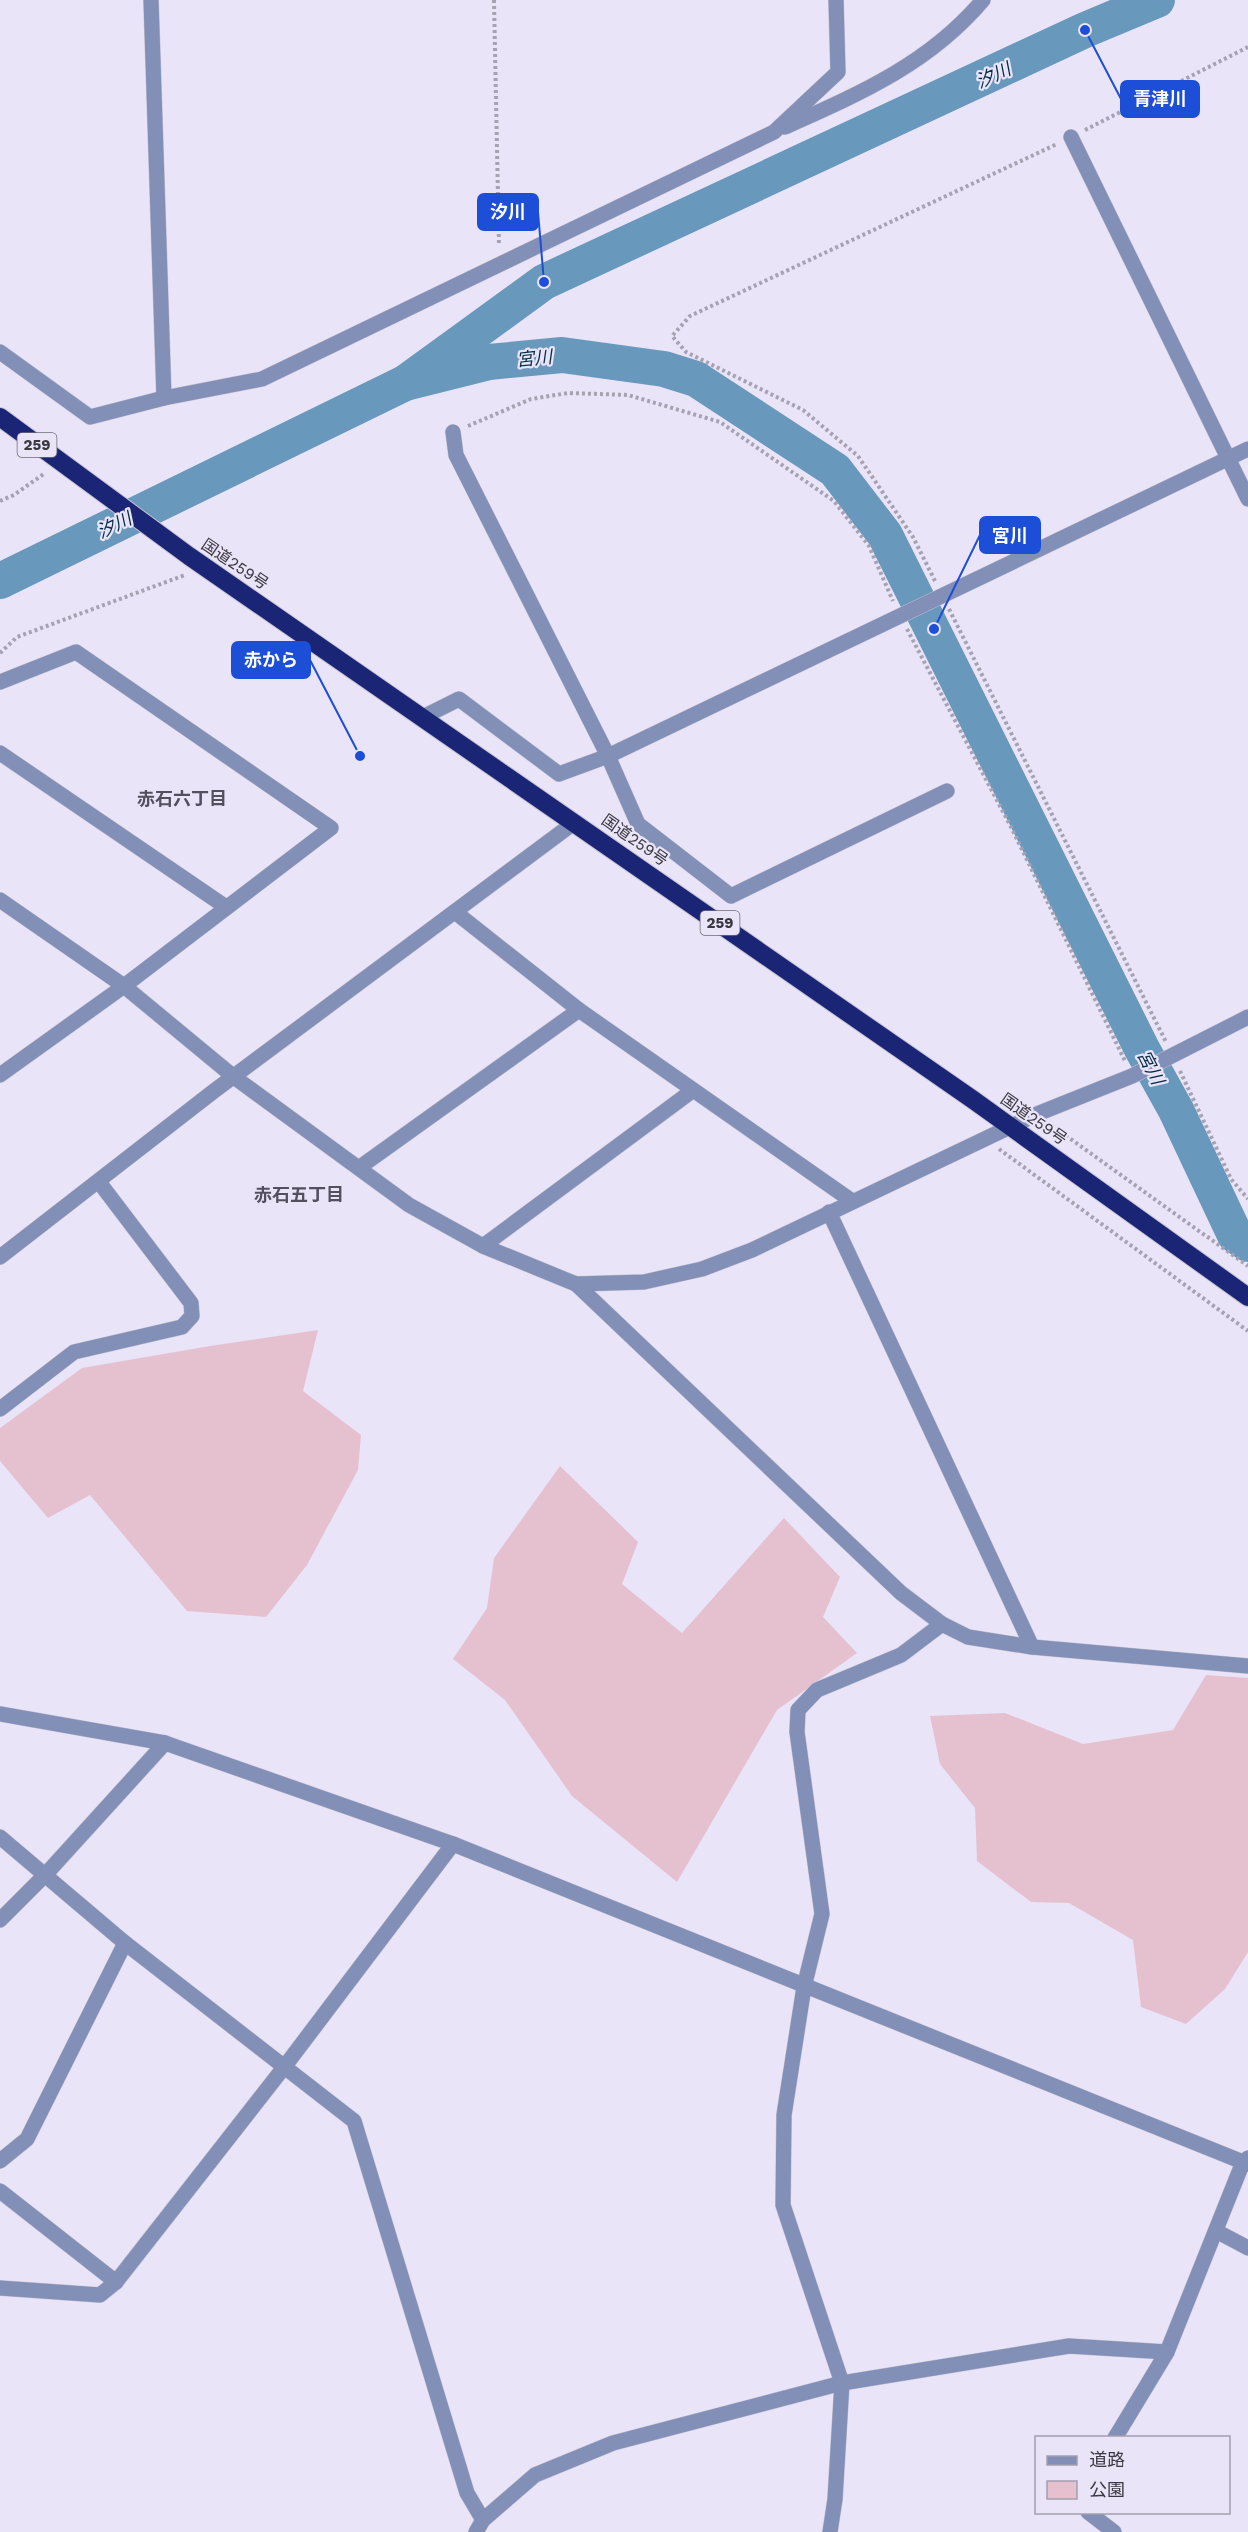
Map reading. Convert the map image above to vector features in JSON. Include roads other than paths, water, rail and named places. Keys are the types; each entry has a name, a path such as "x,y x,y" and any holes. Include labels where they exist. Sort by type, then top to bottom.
{"highway":[{"name":"国道259号","path":"0,417 189,556 575,822 1248,1296"}],"street":[{"path":"151,0 164,398"},
{"path":"774,132 838,72 836,0"},
{"path":"0,352 90,417 164,398 262,379 774,132 856,95 913,64 973,12 983,0"},
{"path":"1071,137 1248,499"},
{"path":"453,432 456,455 608,756 638,824 731,896 947,791"},
{"path":"423,717 459,699 559,774 608,756 1248,449"},
{"path":"0,682 76,652 331,828 124,987 1,1074"},
{"path":"0,753 226,907"},
{"path":"0,1257 234,1077 575,822"},
{"path":"0,900 124,987 234,1077 409,1205 483,1246 576,1284 901,1593 942,1624 968,1637 1032,1647 1248,1665"},
{"path":"455,912 579,1010 852,1201"},
{"path":"360,1167 579,1010"},
{"path":"576,1284 644,1282 702,1269 752,1250 1037,1114 1135,1074 1248,1017"},
{"path":"483,1246 692,1090"},
{"path":"0,1409 74,1352 182,1327 192,1316 190,1303 99,1182"},
{"path":"828,1212 1032,1647"},
{"path":"830,2532 835,2499 842,2383 783,2205 784,2115 804,1987 822,1914 797,1732 798,1710 817,1690 901,1656 942,1624"},
{"path":"0,1714 165,1743 453,1844 804,1987 1246,2162 1167,2352 1116,2436"},
{"path":"0,1920 46,1874 165,1743"},
{"path":"0,1837 125,1943 354,2121 467,2493 480,2526 535,2475 613,2442 842,2383 1069,2346 1167,2352"},
{"path":"0,2288 100,2295 116,2282 285,2066 453,1844"},
{"path":"0,2161 27,2139 125,1943"},
{"path":"0,2191 116,2282"},
{"path":"1216,2231 1248,2248"},
{"path":"1091,2514 1114,2532"}],"waterway":[{"name":"汐川","path":"0,581 405,383 544,282 1085,30 1157,0"},
{"name":"宮川","path":"405,383 489,362 562,355 664,369 696,379 835,470 885,535 1142,1049 1176,1110 1235,1235 1248,1244"}],"place":[{"name":"青津川","path":"1085,30"},
{"name":"汐川","path":"544,282"},
{"name":"宮川","path":"934,629"},
{"name":"赤から","path":"360,756"}],"district":[{"name":"赤石六丁目","path":"182,798"},
{"name":"赤石五丁目","path":"299,1194"}]}
